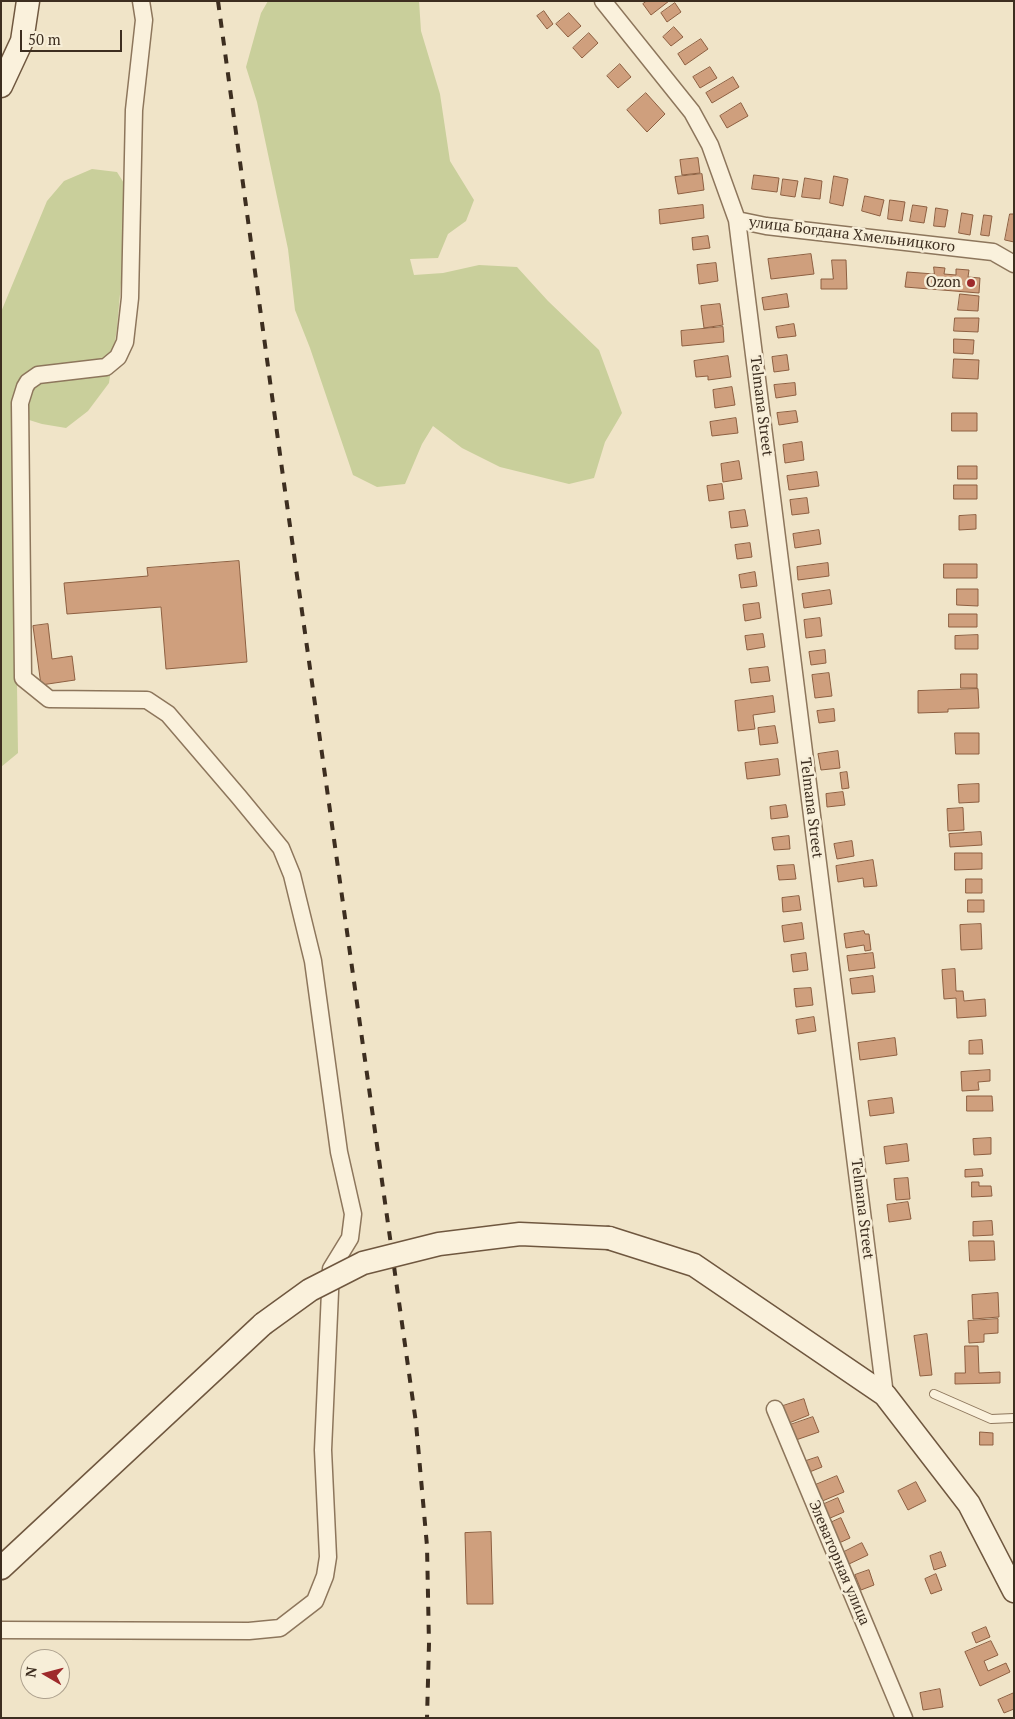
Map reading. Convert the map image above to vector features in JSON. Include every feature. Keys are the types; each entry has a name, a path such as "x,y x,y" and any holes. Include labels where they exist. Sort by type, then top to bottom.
{"street":[{"path":"1,86 22,41 28,1"},
{"path":"1,1630 249,1631 280,1628 315,1601 325,1576 328,1557 323,1450 331,1269 350,1238 353,1214 339,1152 313,960 292,875 281,848 168,714 147,700 49,699 23,678 20,403 28,382 38,375 106,367 118,357 126,342 130,298 134,110 144,20 141,1"},
{"name":"улица Богдана Хмельницкого","path":"603,1 692,112 710,145 738,220 766,226 993,252 1014,264"},
{"name":"Telmana Street","path":"738,220 885,1395"},
{"path":"1,1568 263,1324 310,1290 363,1263 439,1244 520,1234 609,1238 694,1265 885,1395 969,1504 1014,1591"},
{"name":"Элеваторная улица","path":"775,1409 904,1718"}],"lane":[{"path":"934,1394 991,1419 1014,1418"}],"green space":[{"path":"268,1 419,1 421,31 440,94 450,161 474,200 466,221 448,234 438,258 410,259 414,275 443,273 479,265 517,267 548,301 599,350 622,413 605,442 594,478 569,484 500,467 462,448 433,426 422,444 405,484 377,487 353,475 310,348 295,310 288,249 257,102 246,67 261,13"},
{"path":"92,169 117,172 127,188 127,215 117,328 109,383 88,411 66,428 42,424 13,415 18,753 1,767 1,312 47,201 64,181"}],"building":[{"path":"647,1 669,1 651,15 643,4"},
{"path":"675,3 681,12 667,22 661,13"},
{"path":"544,11 553,24 547,29 537,16"},
{"path":"569,13 581,26 568,37 556,24"},
{"path":"674,27 683,37 671,46 663,37"},
{"path":"589,33 598,43 582,58 573,48"},
{"path":"701,39 708,49 685,65 678,54"},
{"path":"620,64 631,77 618,88 607,76"},
{"path":"710,67 717,78 700,88 693,77"},
{"path":"733,77 739,87 712,103 706,93"},
{"path":"646,93 665,114 647,132 627,110"},
{"path":"741,103 748,116 727,128 720,116"},
{"path":"698,158 700,173 682,175 680,160"},
{"path":"702,174 704,190 678,194 675,177"},
{"path":"754,175 779,178 777,192 752,189"},
{"path":"834,176 848,179 843,206 830,203"},
{"path":"805,178 822,181 820,199 802,197"},
{"path":"783,179 798,181 795,197 781,195"},
{"path":"865,196 884,200 880,216 862,211"},
{"path":"890,200 905,202 902,221 888,219"},
{"path":"703,205 704,218 660,224 659,210"},
{"path":"913,205 927,207 924,223 910,221"},
{"path":"936,208 948,210 945,227 934,226"},
{"path":"962,213 973,215 970,235 959,233"},
{"path":"1010,214 1014,214 1014,242 1005,240"},
{"path":"984,215 992,216 989,236 981,235"},
{"path":"708,236 710,248 693,250 692,238"},
{"path":"811,254 814,274 771,279 768,259"},
{"path":"832,260 846,260 847,289 821,289 821,279 833,279"},
{"path":"716,263 718,281 699,284 697,265"},
{"path":"934,267 945,268 944,274 956,275 956,269 969,270 968,277 980,278 979,293 905,287 907,272 934,274"},
{"path":"787,294 789,307 764,310 762,298"},
{"path":"960,294 979,296 978,311 958,310"},
{"path":"720,304 723,325 704,328 701,306"},
{"path":"955,318 979,318 978,332 954,331"},
{"path":"794,324 796,336 778,338 776,327"},
{"path":"723,327 724,342 682,346 681,331"},
{"path":"954,339 974,340 973,354 954,353"},
{"path":"787,355 789,370 774,372 772,357"},
{"path":"728,356 731,377 708,380 708,376 696,377 694,361"},
{"path":"954,359 979,360 978,379 953,378"},
{"path":"795,383 796,395 776,398 774,385"},
{"path":"732,387 735,405 715,408 713,390"},
{"path":"796,411 798,422 779,425 777,413"},
{"path":"952,413 977,413 977,431 952,431"},
{"path":"736,418 738,433 712,436 710,422"},
{"path":"802,442 804,460 785,463 783,445"},
{"path":"739,461 742,479 723,482 721,464"},
{"path":"958,466 977,466 977,479 958,479"},
{"path":"817,472 819,486 789,490 787,476"},
{"path":"722,484 724,499 709,501 707,486"},
{"path":"954,485 977,485 977,499 954,499"},
{"path":"807,498 809,513 792,515 790,500"},
{"path":"745,510 748,526 731,528 729,512"},
{"path":"976,515 976,529 959,530 959,516"},
{"path":"819,530 821,544 795,548 793,534"},
{"path":"750,543 752,557 737,559 735,545"},
{"path":"239,561 247,662 166,669 161,607 67,614 64,583 148,576 147,568"},
{"path":"828,563 829,576 798,580 797,567"},
{"path":"944,564 977,564 977,578 944,578"},
{"path":"755,572 757,586 741,588 739,575"},
{"path":"957,589 978,589 978,606 957,605"},
{"path":"830,590 832,604 804,608 802,594"},
{"path":"759,603 761,618 745,621 743,605"},
{"path":"949,614 977,614 977,627 949,627"},
{"path":"820,618 822,636 806,638 804,620"},
{"path":"48,624 52,659 72,656 75,680 41,685 33,626"},
{"path":"763,634 765,647 747,650 745,636"},
{"path":"978,635 978,649 955,649 955,636"},
{"path":"825,650 826,663 811,665 809,652"},
{"path":"768,667 770,681 751,683 749,669"},
{"path":"829,673 832,696 815,698 812,675"},
{"path":"961,674 977,674 977,688 961,688"},
{"path":"978,689 979,708 948,709 948,712 918,713 918,691"},
{"path":"773,696 775,712 753,715 755,729 738,731 735,701"},
{"path":"834,709 835,721 819,723 817,711"},
{"path":"775,726 778,743 760,745 758,728"},
{"path":"955,733 979,733 979,754 956,754"},
{"path":"838,751 840,768 821,770 818,754"},
{"path":"778,759 780,775 747,779 745,763"},
{"path":"847,772 849,788 842,789 840,773"},
{"path":"979,784 979,802 959,803 958,785"},
{"path":"843,792 845,805 827,807 826,794"},
{"path":"786,805 788,817 771,819 770,807"},
{"path":"963,808 964,830 948,831 947,809"},
{"path":"981,832 982,845 950,847 949,834"},
{"path":"789,836 790,849 774,850 772,838"},
{"path":"852,841 854,856 837,859 834,844"},
{"path":"955,853 982,853 982,869 955,870"},
{"path":"873,860 877,886 864,887 863,878 838,882 836,866"},
{"path":"794,865 796,879 779,880 777,866"},
{"path":"966,879 982,879 982,893 966,893"},
{"path":"799,896 801,910 783,912 782,898"},
{"path":"968,900 984,900 984,912 968,912"},
{"path":"802,923 804,939 784,942 782,926"},
{"path":"981,924 982,949 961,950 960,925"},
{"path":"864,931 865,934 869,934 871,950 865,951 864,945 846,948 844,934"},
{"path":"806,953 808,970 793,972 791,955"},
{"path":"873,953 875,968 849,971 847,956"},
{"path":"955,969 956,991 963,991 964,1001 985,999 986,1016 957,1018 956,998 944,999 942,970"},
{"path":"873,976 875,992 852,994 850,979"},
{"path":"811,988 813,1005 796,1007 794,989"},
{"path":"814,1017 816,1031 798,1034 796,1020"},
{"path":"895,1038 897,1055 860,1060 858,1043"},
{"path":"982,1040 983,1054 969,1054 969,1041"},
{"path":"990,1070 990,1081 978,1082 979,1090 962,1091 961,1072"},
{"path":"967,1096 992,1096 993,1111 967,1111"},
{"path":"892,1098 894,1113 870,1116 868,1101"},
{"path":"991,1138 991,1154 974,1155 973,1139"},
{"path":"907,1144 909,1161 886,1164 884,1147"},
{"path":"982,1169 983,1176 965,1177 965,1170"},
{"path":"908,1178 910,1199 896,1200 894,1179"},
{"path":"972,1182 979,1182 979,1186 991,1186 992,1196 972,1197"},
{"path":"908,1202 911,1219 889,1222 887,1205"},
{"path":"992,1221 993,1235 973,1236 973,1222"},
{"path":"969,1241 994,1241 995,1260 970,1261"},
{"path":"998,1293 999,1317 973,1319 972,1295"},
{"path":"998,1319 998,1333 984,1334 984,1342 969,1343 968,1321"},
{"path":"927,1334 932,1375 920,1376 914,1336"},
{"path":"965,1346 978,1346 979,1373 1000,1372 1000,1383 955,1384 955,1373 965,1373"},
{"path":"804,1399 809,1415 789,1423 783,1406"},
{"path":"813,1417 819,1432 793,1441 787,1426"},
{"path":"980,1432 993,1433 993,1445 980,1445"},
{"path":"818,1457 822,1467 807,1473 803,1462"},
{"path":"837,1476 844,1492 820,1502 813,1486"},
{"path":"916,1482 926,1501 908,1510 898,1491"},
{"path":"838,1498 844,1512 828,1519 822,1505"},
{"path":"841,1518 850,1538 839,1543 830,1523"},
{"path":"491,1532 493,1604 467,1604 465,1533"},
{"path":"862,1543 868,1555 849,1564 844,1552"},
{"path":"941,1552 946,1566 934,1570 930,1556"},
{"path":"869,1570 874,1585 861,1590 855,1575"},
{"path":"936,1574 942,1590 931,1594 925,1579"},
{"path":"986,1627 990,1637 976,1643 972,1633"},
{"path":"991,1641 998,1655 984,1661 988,1671 1006,1663 1010,1672 980,1686 965,1652"},
{"path":"940,1689 943,1707 923,1710 920,1693"},
{"path":"1014,1693 1014,1709 1004,1713 998,1700"}],"railway":[{"path":"218,1 416,1423 427,1546 429,1644 427,1718"}],"place":[{"name":"Ozon","path":"971,283"}]}
